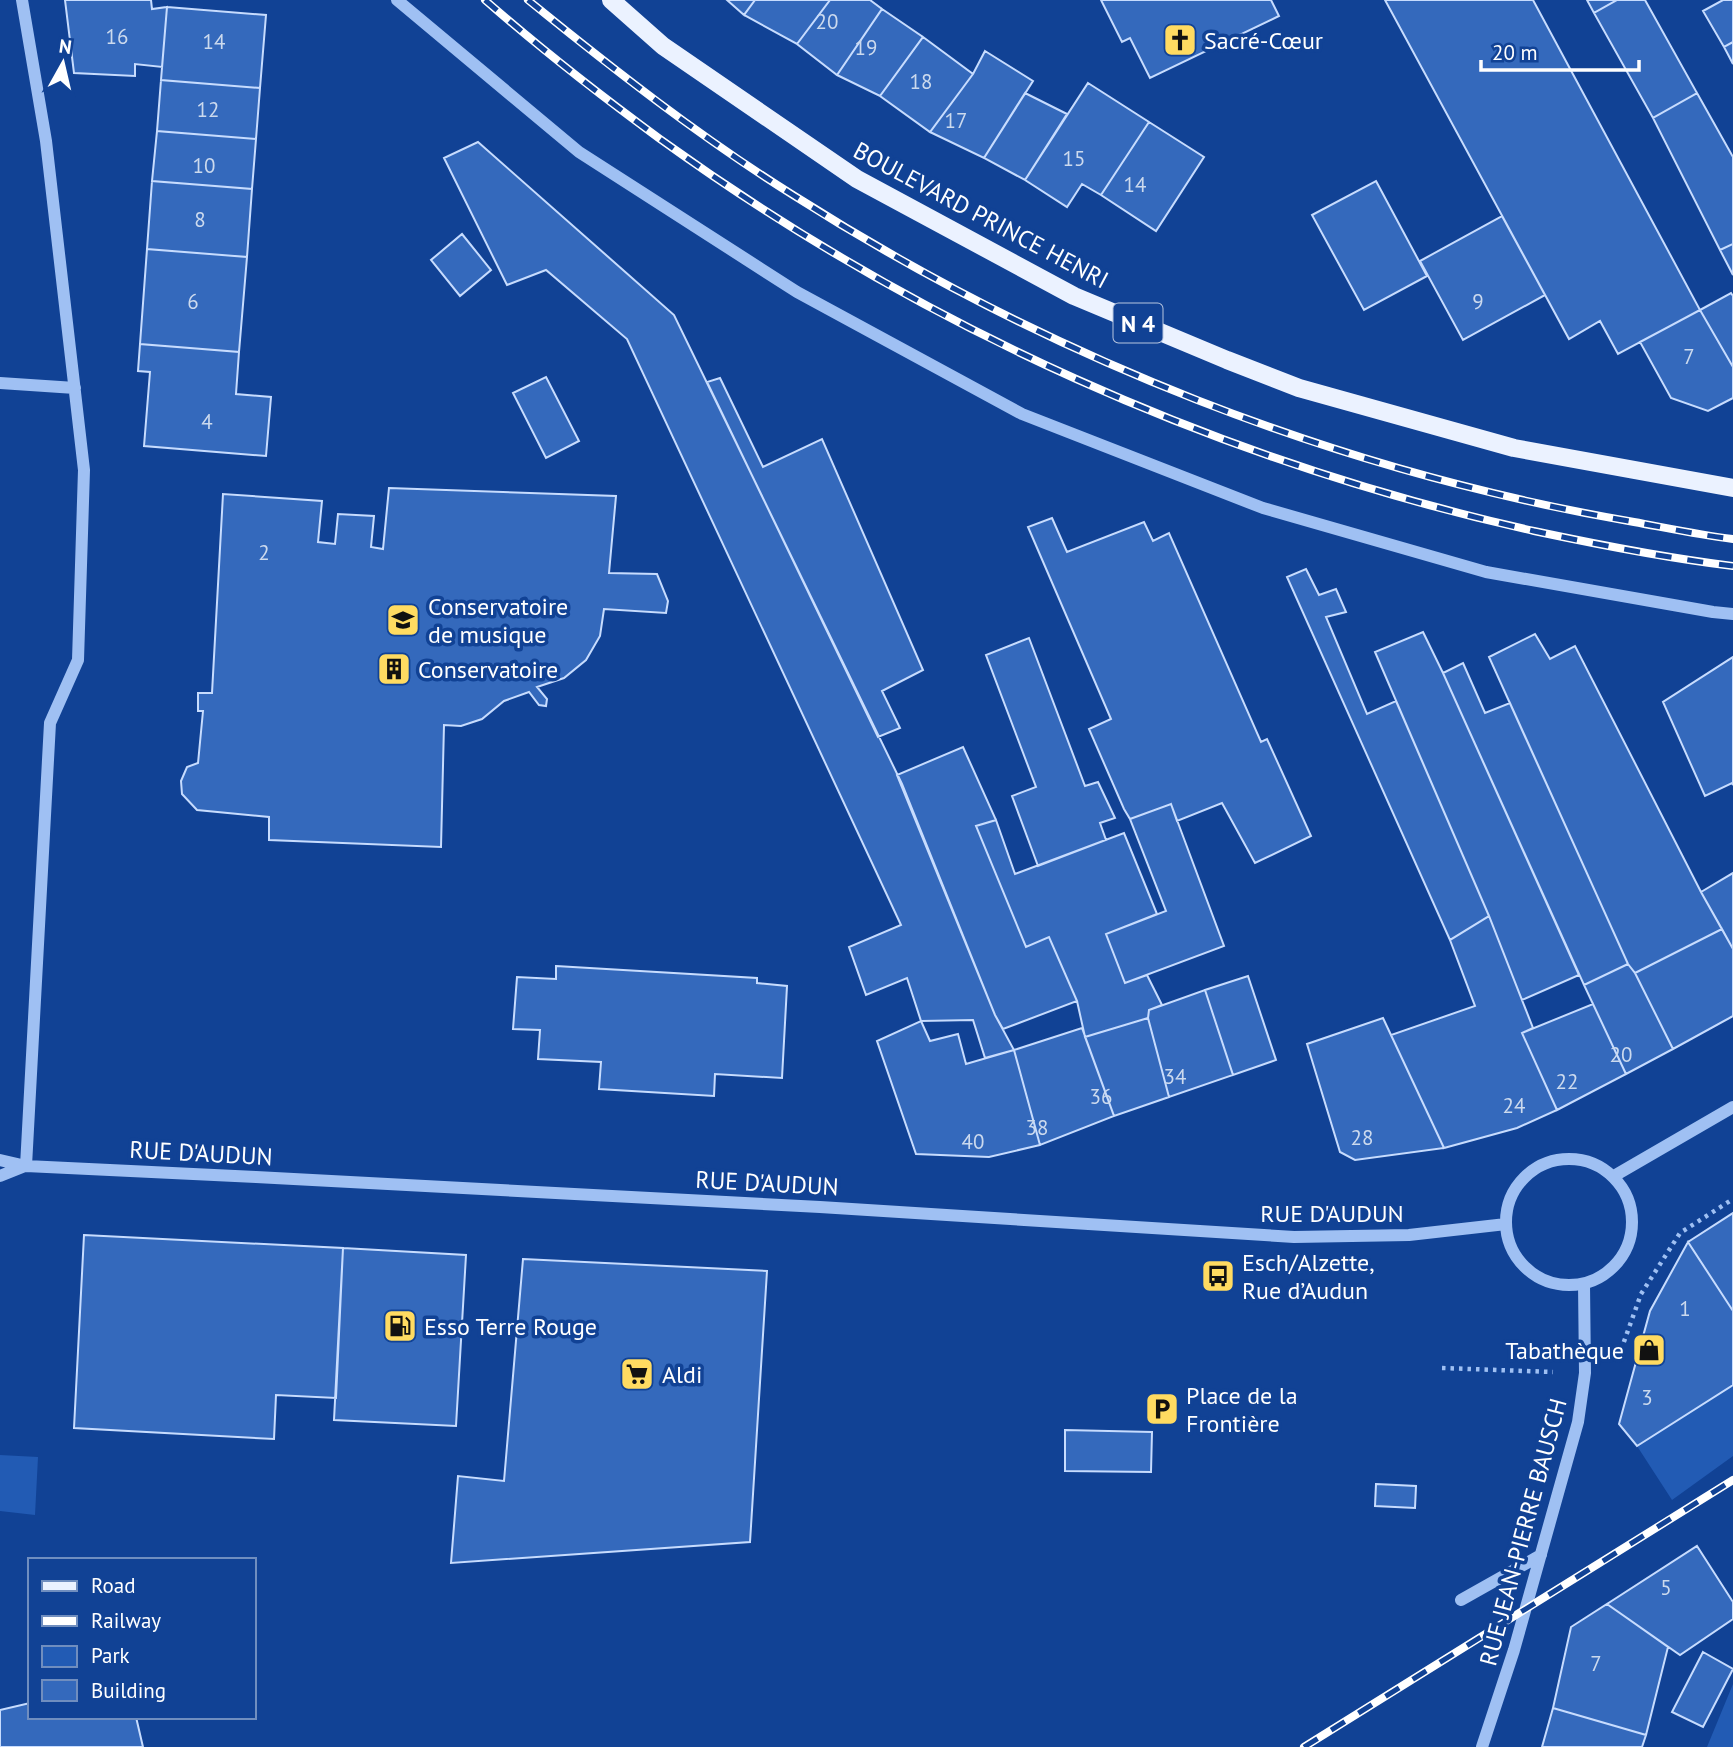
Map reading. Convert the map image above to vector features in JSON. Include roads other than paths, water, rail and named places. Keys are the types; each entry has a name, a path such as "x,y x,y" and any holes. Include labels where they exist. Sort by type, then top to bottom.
{"main road":[{"name":"BOULEVARD PRINCE HENRI","path":"611,0 663,46 857,180 1074,296 1299,388 1514,448 1733,488"}],"street":[{"path":"22,0 43,118 84,470 78,660 50,723 26,1166"},
{"path":"397,0 579,152 797,292 1022,414 1263,508 1473,568 1733,614"},
{"path":"0,383 75,388"},
{"path":"1614,1176 1733,1107"},
{"path":"1562,1159 1580,1159 1599,1165 1614,1176 1626,1192 1632,1210 1632,1229 1628,1248 1617,1263 1602,1276 1584,1284 1565,1285 1546,1281 1530,1271 1517,1258 1509,1241 1506,1224 1508,1205 1515,1189 1527,1175 1543,1164 1562,1159"},
{"name":"RUE D'AUDUN","path":"0,1160 26,1166 820,1207 1294,1237 1409,1235 1506,1224"},
{"name":"RUE D'AUDUN","path":"0,1177 26,1166"},
{"name":"RUE JEAN-PIERRE BAUSCH","path":"1482,1747 1514,1650 1578,1422 1585,1373 1584,1284"},
{"path":"1461,1600 1541,1555"}],"railway":[{"path":"485,0 615,106 760,207 862,270 968,327 1077,379 1188,426 1301,467 1417,502 1534,531 1658,555 1733,566"},
{"path":"528,0 658,102 793,195 890,253 990,307 1093,356 1197,400 1304,439 1413,472 1523,500 1733,539"},
{"path":"1304,1747 1733,1480"}],"place":[{"name":"Sacré-Cœur","path":"1180,40"},
{"name":"Conservatoire de musique","path":"403,620"},
{"name":"Conservatoire","path":"394,669"},
{"name":"Esch/Alzette, Rue d’Audun","path":"1218,1276"},
{"name":"Esso Terre Rouge","path":"400,1326"},
{"name":"Tabathèque","path":"1649,1350"},
{"name":"Aldi","path":"637,1374"},
{"name":"Place de la Frontière","path":"1162,1409"}]}
